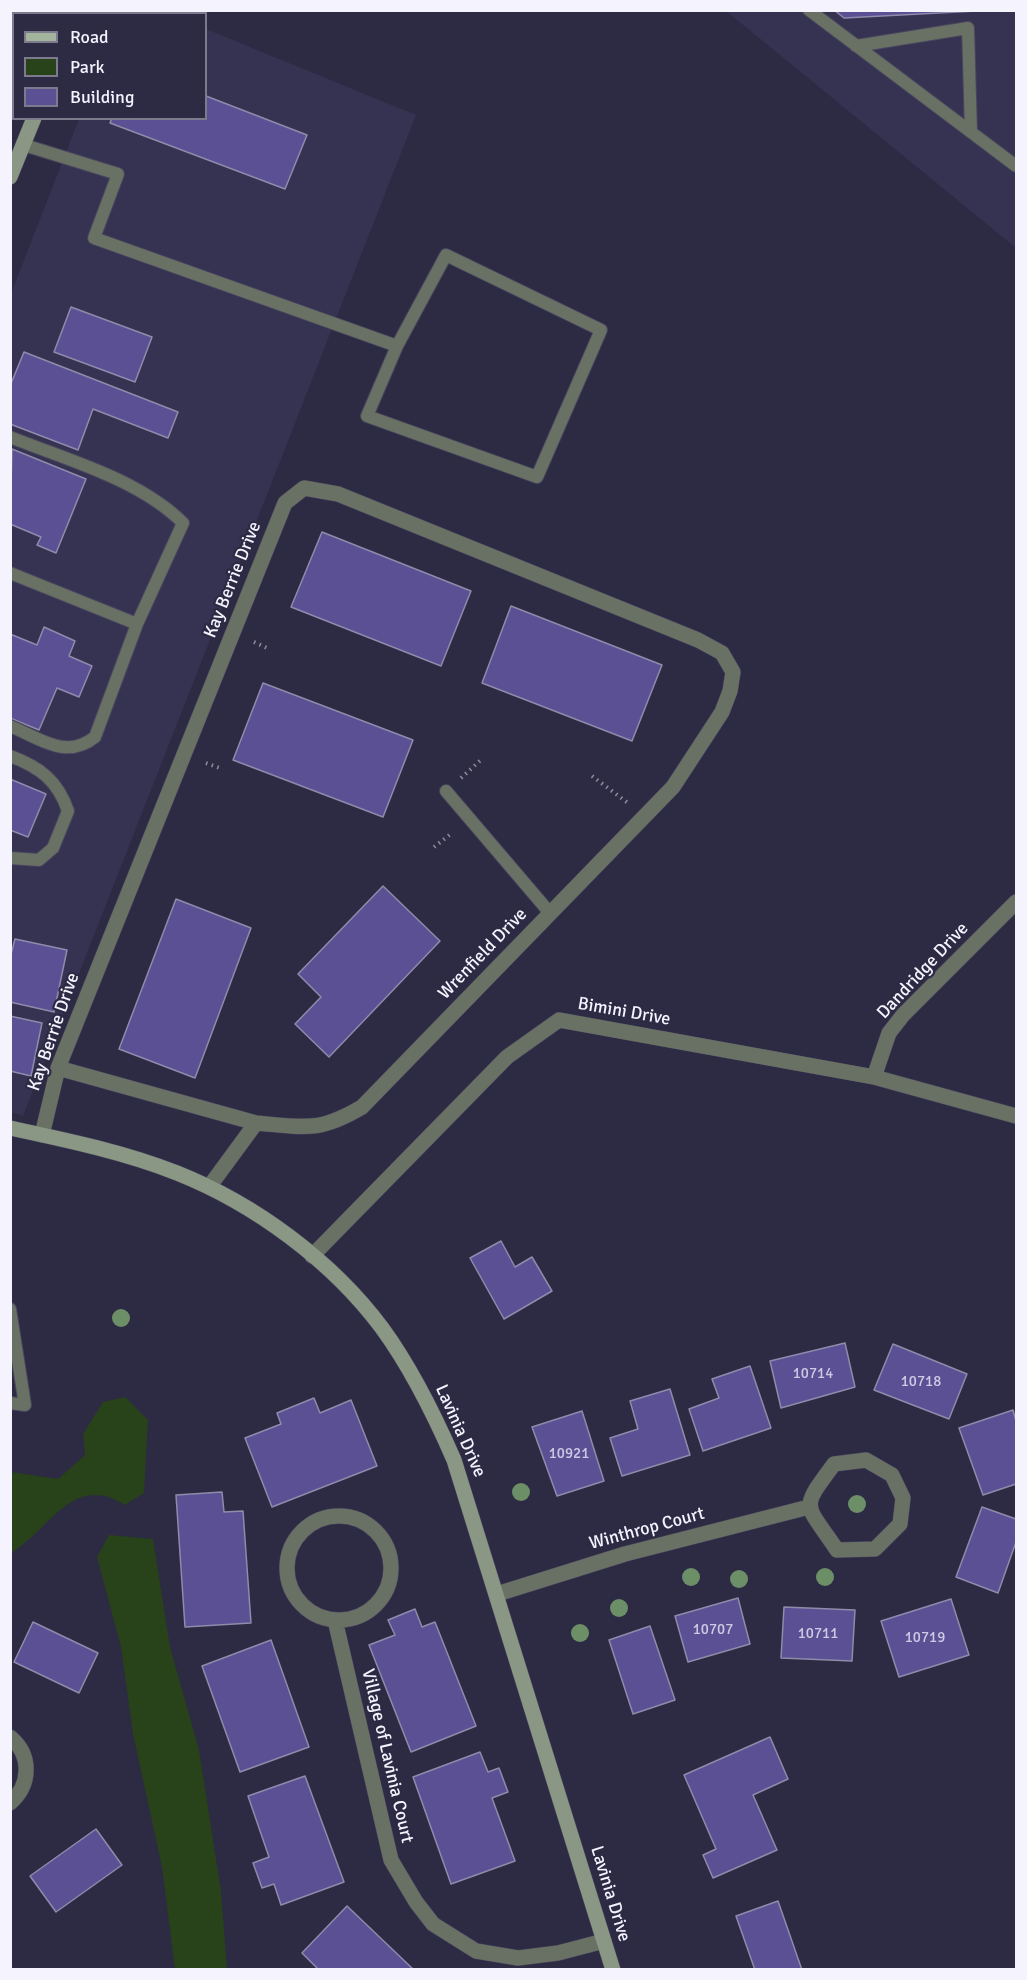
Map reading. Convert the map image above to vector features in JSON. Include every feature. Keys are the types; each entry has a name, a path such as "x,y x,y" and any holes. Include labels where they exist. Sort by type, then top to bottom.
{"street":[{"path":"10,177 33,120"},
{"name":"Kay Berrie Drive","path":"42,1135 58,1068 285,503 304,488 338,494 699,640 722,652 733,672"},
{"name":"Wrenfield Drive","path":"58,1068 256,1123 309,1128 336,1122 362,1107 673,788 722,711 730,691 733,672"},
{"name":"Dandridge Drive","path":"874,1077 889,1033 903,1015 1017,902"},
{"name":"Bimini Drive","path":"312,1256 507,1057 559,1020 874,1077 1017,1116"},
{"path":"209,1187 256,1123"},
{"name":"Lavinia Drive","path":"10,1128 133,1158 209,1187 249,1210 312,1256 349,1290 382,1328 434,1412 473,1514 613,1970"},
{"path":"866,1460 892,1475 903,1498 900,1524 875,1549 837,1550 808,1507 809,1497 834,1464 866,1460"},
{"name":"Winthrop Court","path":"496,1593 625,1554 808,1507"},
{"path":"333,1515 351,1516 368,1523 381,1536 390,1556 391,1575 382,1598 369,1611 352,1619 335,1620 318,1617 303,1606 292,1592 287,1576 287,1557 293,1542 305,1528 333,1515"},
{"name":"Village of Lavinia Court","path":"335,1620 391,1860 416,1902 433,1924 476,1951 518,1958 558,1953 604,1941"},
{"path":"10,1737 18,1743 27,1762 22,1790 10,1803"}],"lane":[{"path":"809,10 1017,166"},
{"path":"856,46 968,28 970,132"},
{"path":"24,145 118,174 94,238 397,346"},
{"path":"446,255 601,330 537,477 367,416 397,346 446,255"},
{"path":"10,437 144,492 170,510 183,523 137,624 95,737 82,747 67,749 10,726"},
{"path":"10,573 137,624"},
{"path":"10,756 25,761 50,779 61,790 68,811 53,848 39,860 10,858"},
{"path":"446,791 550,913"},
{"path":"10,1309 25,1405 10,1404"}],"path":[{"path":"592,776 615,792"}],"shaded area":[{"path":"726,11 1016,11 1016,248"},
{"path":"207,29 416,115 23,1116 10,1112 10,296 79,120 207,120"}],"green space":[{"path":"125,1397 148,1420 144,1493 125,1505 106,1497 90,1495 76,1500 63,1508 11,1553 11,1472 58,1479 85,1455 83,1434 103,1402"},
{"path":"109,1535 153,1539 170,1647 199,1750 221,1891 227,1969 175,1969 162,1867 133,1734 121,1647 97,1557"}],"building":[{"path":"834,10 996,10 844,18"},
{"path":"207,96 307,135 285,189 110,123 111,120 207,120"},
{"path":"71,307 152,337 135,382 54,352"},
{"path":"24,352 178,412 168,438 93,409 78,450 10,424 10,386"},
{"path":"12,449 86,479 56,553 37,545 41,537 10,524"},
{"path":"322,532 471,591 441,666 291,607"},
{"path":"511,606 662,665 632,741 482,683"},
{"path":"44,627 75,641 69,656 92,666 79,697 57,688 39,730 10,718 10,634 37,645"},
{"path":"263,683 413,740 383,817 233,760"},
{"path":"10,779 46,794 28,837 10,830"},
{"path":"383,886 440,941 329,1057 295,1024 321,997 298,974"},
{"path":"176,899 251,928 195,1078 119,1049"},
{"path":"15,939 67,950 54,1012 10,1002 10,958"},
{"path":"10,1016 42,1023 31,1076 10,1071"},
{"path":"501,1241 515,1267 532,1257 552,1291 504,1319 470,1258"},
{"path":"845,1343 855,1387 781,1408 770,1361"},
{"path":"893,1344 967,1374 949,1419 874,1390"},
{"path":"750,1366 771,1428 703,1451 689,1409 719,1398 712,1379"},
{"path":"670,1389 690,1455 622,1476 610,1438 638,1429 630,1401"},
{"path":"314,1398 320,1413 351,1400 377,1466 272,1507 245,1438 281,1424 277,1413"},
{"path":"1013,1410 1016,1421 1016,1484 983,1495 959,1428"},
{"path":"582,1411 604,1481 557,1496 532,1427"},
{"path":"222,1492 224,1512 243,1511 251,1623 185,1627 176,1495"},
{"path":"982,1507 1016,1519 1016,1542 998,1593 956,1577"},
{"path":"738,1598 750,1644 688,1662 675,1616"},
{"path":"951,1599 969,1655 899,1677 881,1621"},
{"path":"784,1607 855,1610 852,1661 781,1658"},
{"path":"415,1609 422,1627 435,1622 476,1726 411,1752 369,1645 395,1635 388,1620"},
{"path":"33,1622 98,1653 79,1693 14,1662"},
{"path":"650,1626 675,1700 633,1714 609,1640"},
{"path":"271,1640 309,1747 240,1772 202,1666"},
{"path":"770,1737 788,1779 753,1795 777,1850 713,1878 703,1855 716,1849 684,1775"},
{"path":"480,1752 488,1772 499,1768 508,1792 492,1798 515,1861 451,1884 413,1777"},
{"path":"305,1776 344,1882 281,1905 274,1884 262,1888 253,1863 269,1857 248,1796"},
{"path":"96,1829 122,1865 56,1912 30,1876"},
{"path":"778,1901 802,1970 755,1970 736,1916"},
{"path":"347,1906 414,1970 319,1970 302,1953"}]}
